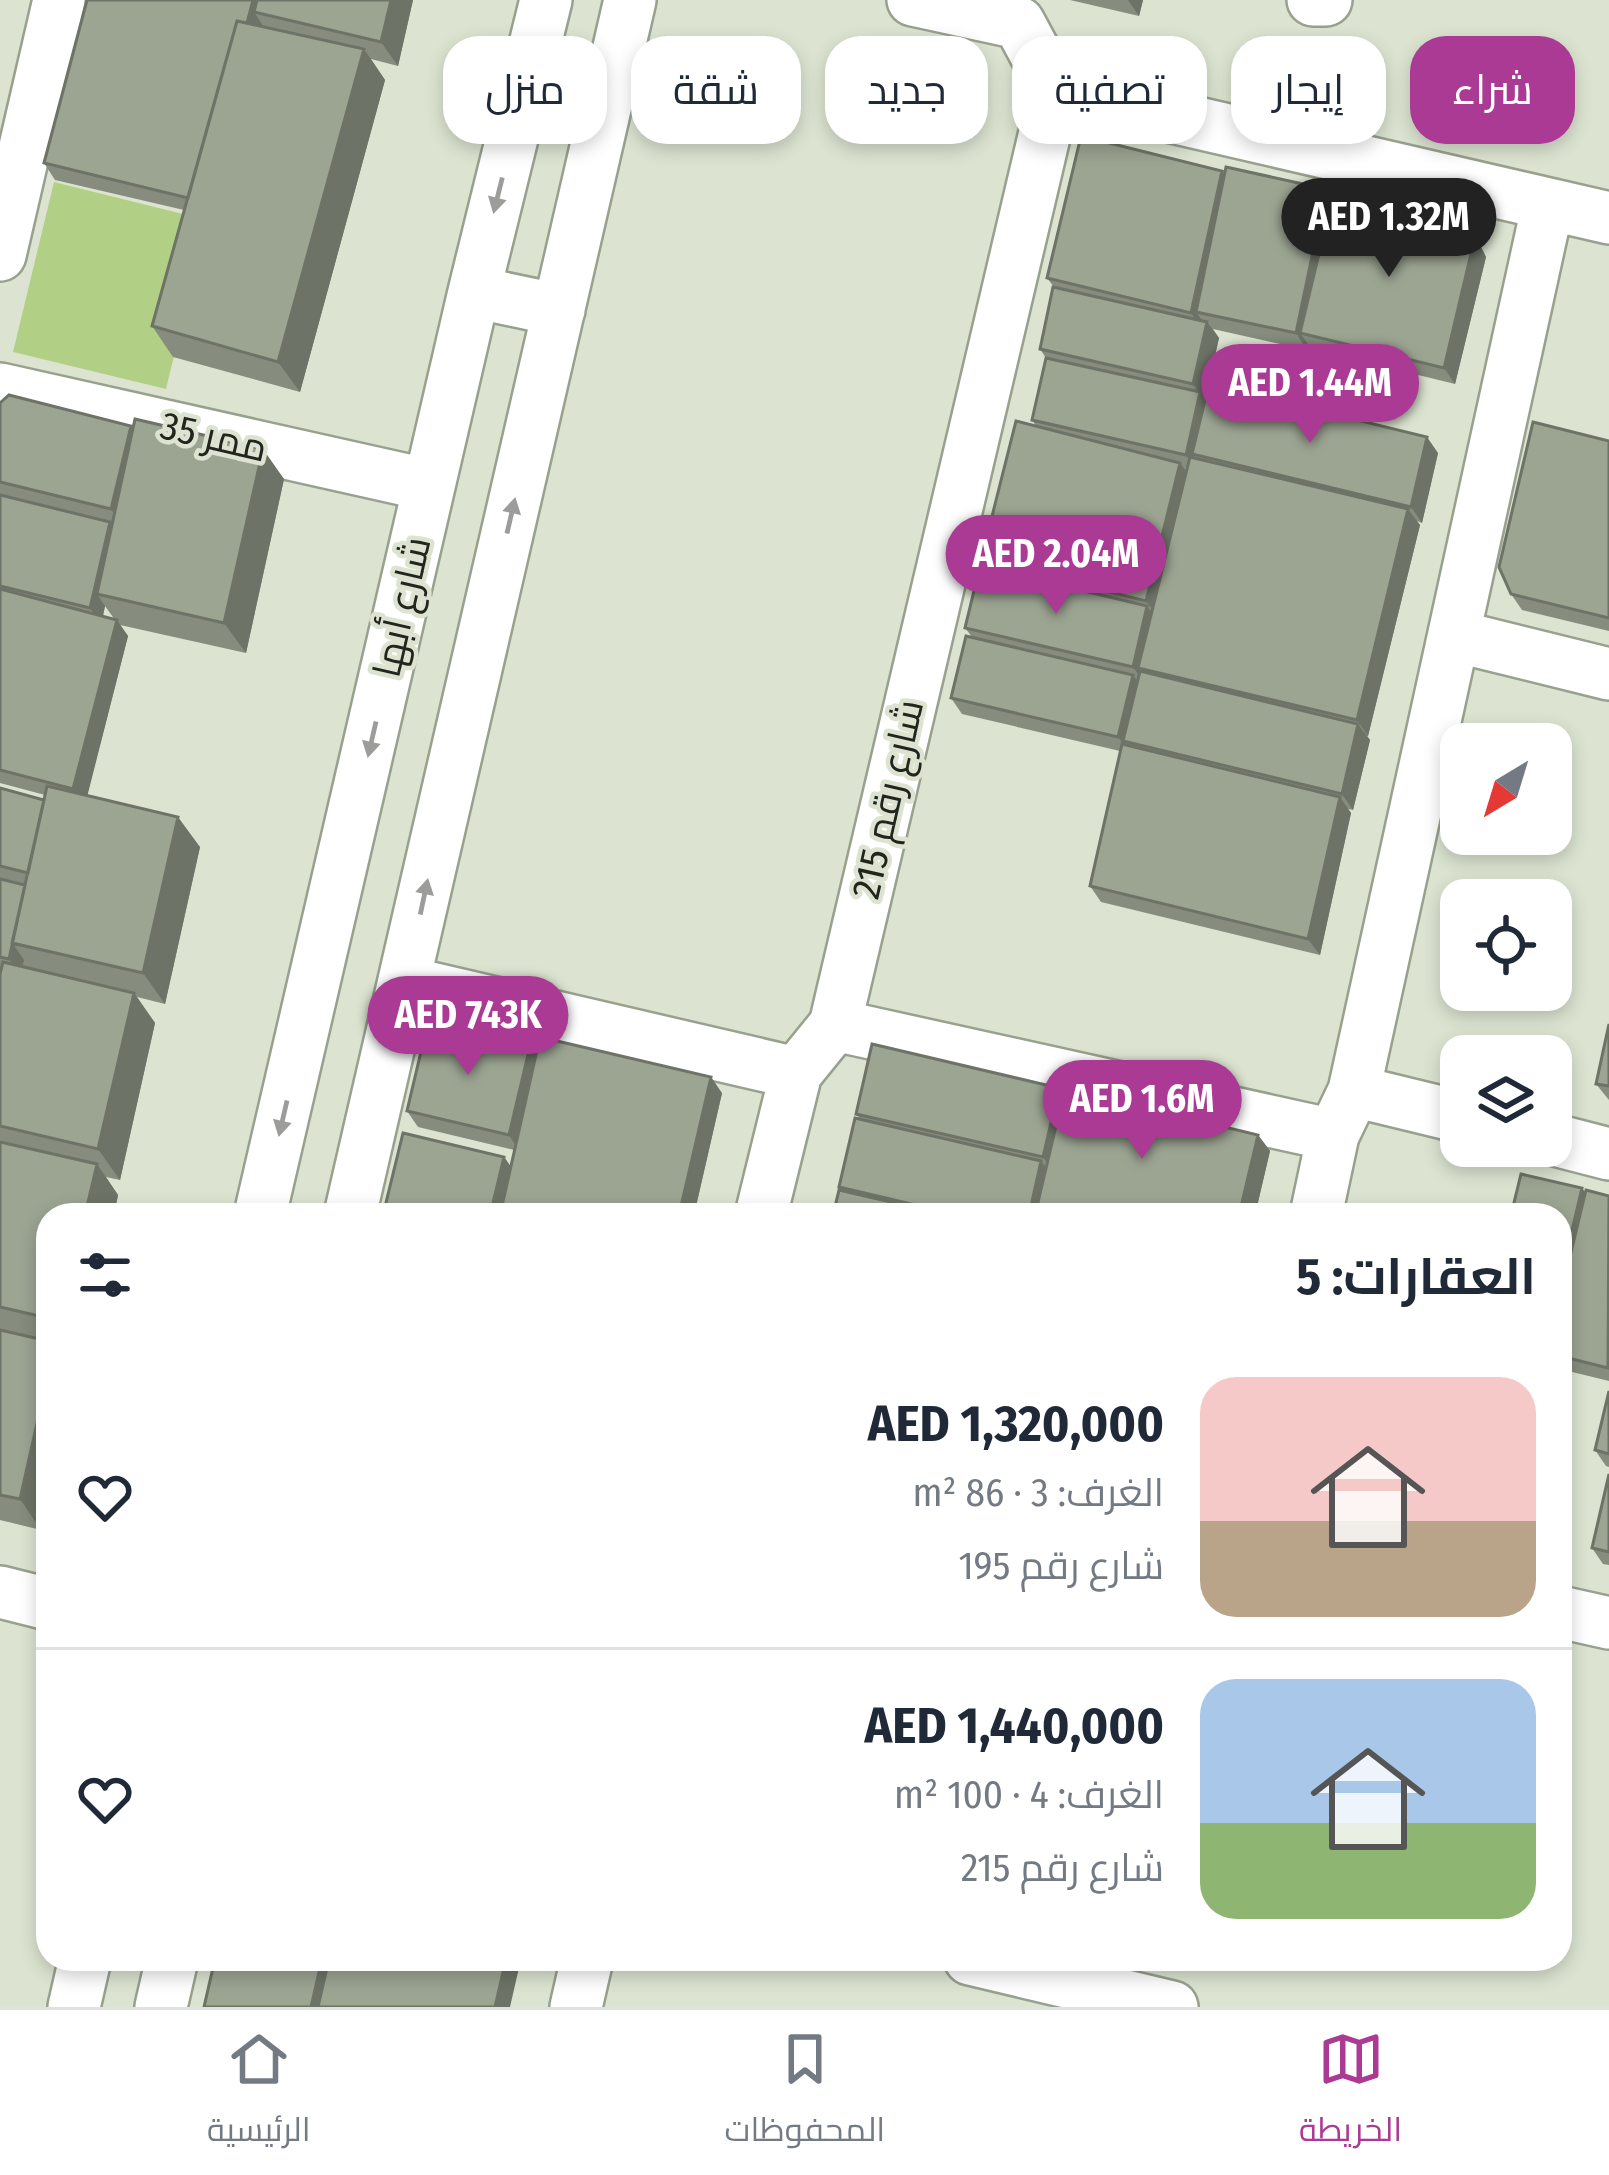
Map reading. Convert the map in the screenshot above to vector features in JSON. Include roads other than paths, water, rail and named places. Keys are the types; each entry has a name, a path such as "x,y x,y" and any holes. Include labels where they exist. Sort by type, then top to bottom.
{"street":[{"path":"0,254 59,0"},
{"name":"شارع أبها","path":"263,1203 546,0"},
{"path":"353,1203 630,0"},
{"path":"913,0 1019,23 1026,36"},
{"path":"1313,0 1326,0"},
{"path":"1207,125 1609,218"},
{"name":"شارع رقم 215","path":"764,1203 796,1072 835,1025 1042,144"},
{"path":"1319,1203 1455,636 1548,204"},
{"path":"474,292 559,310"},
{"name":"ممر 35","path":"0,389 429,485"},
{"path":"1455,636 1609,674"},
{"path":"406,982 796,1072"},
{"path":"835,1025 1344,1113 1440,1116"},
{"path":"1572,1144 1609,1154"},
{"path":"0,1592 36,1601"},
{"path":"1572,1615 1609,1623"},
{"path":"74,2007 82,1971"},
{"path":"161,2007 169,1971"},
{"path":"1045,1971 1158,1989"}]}
